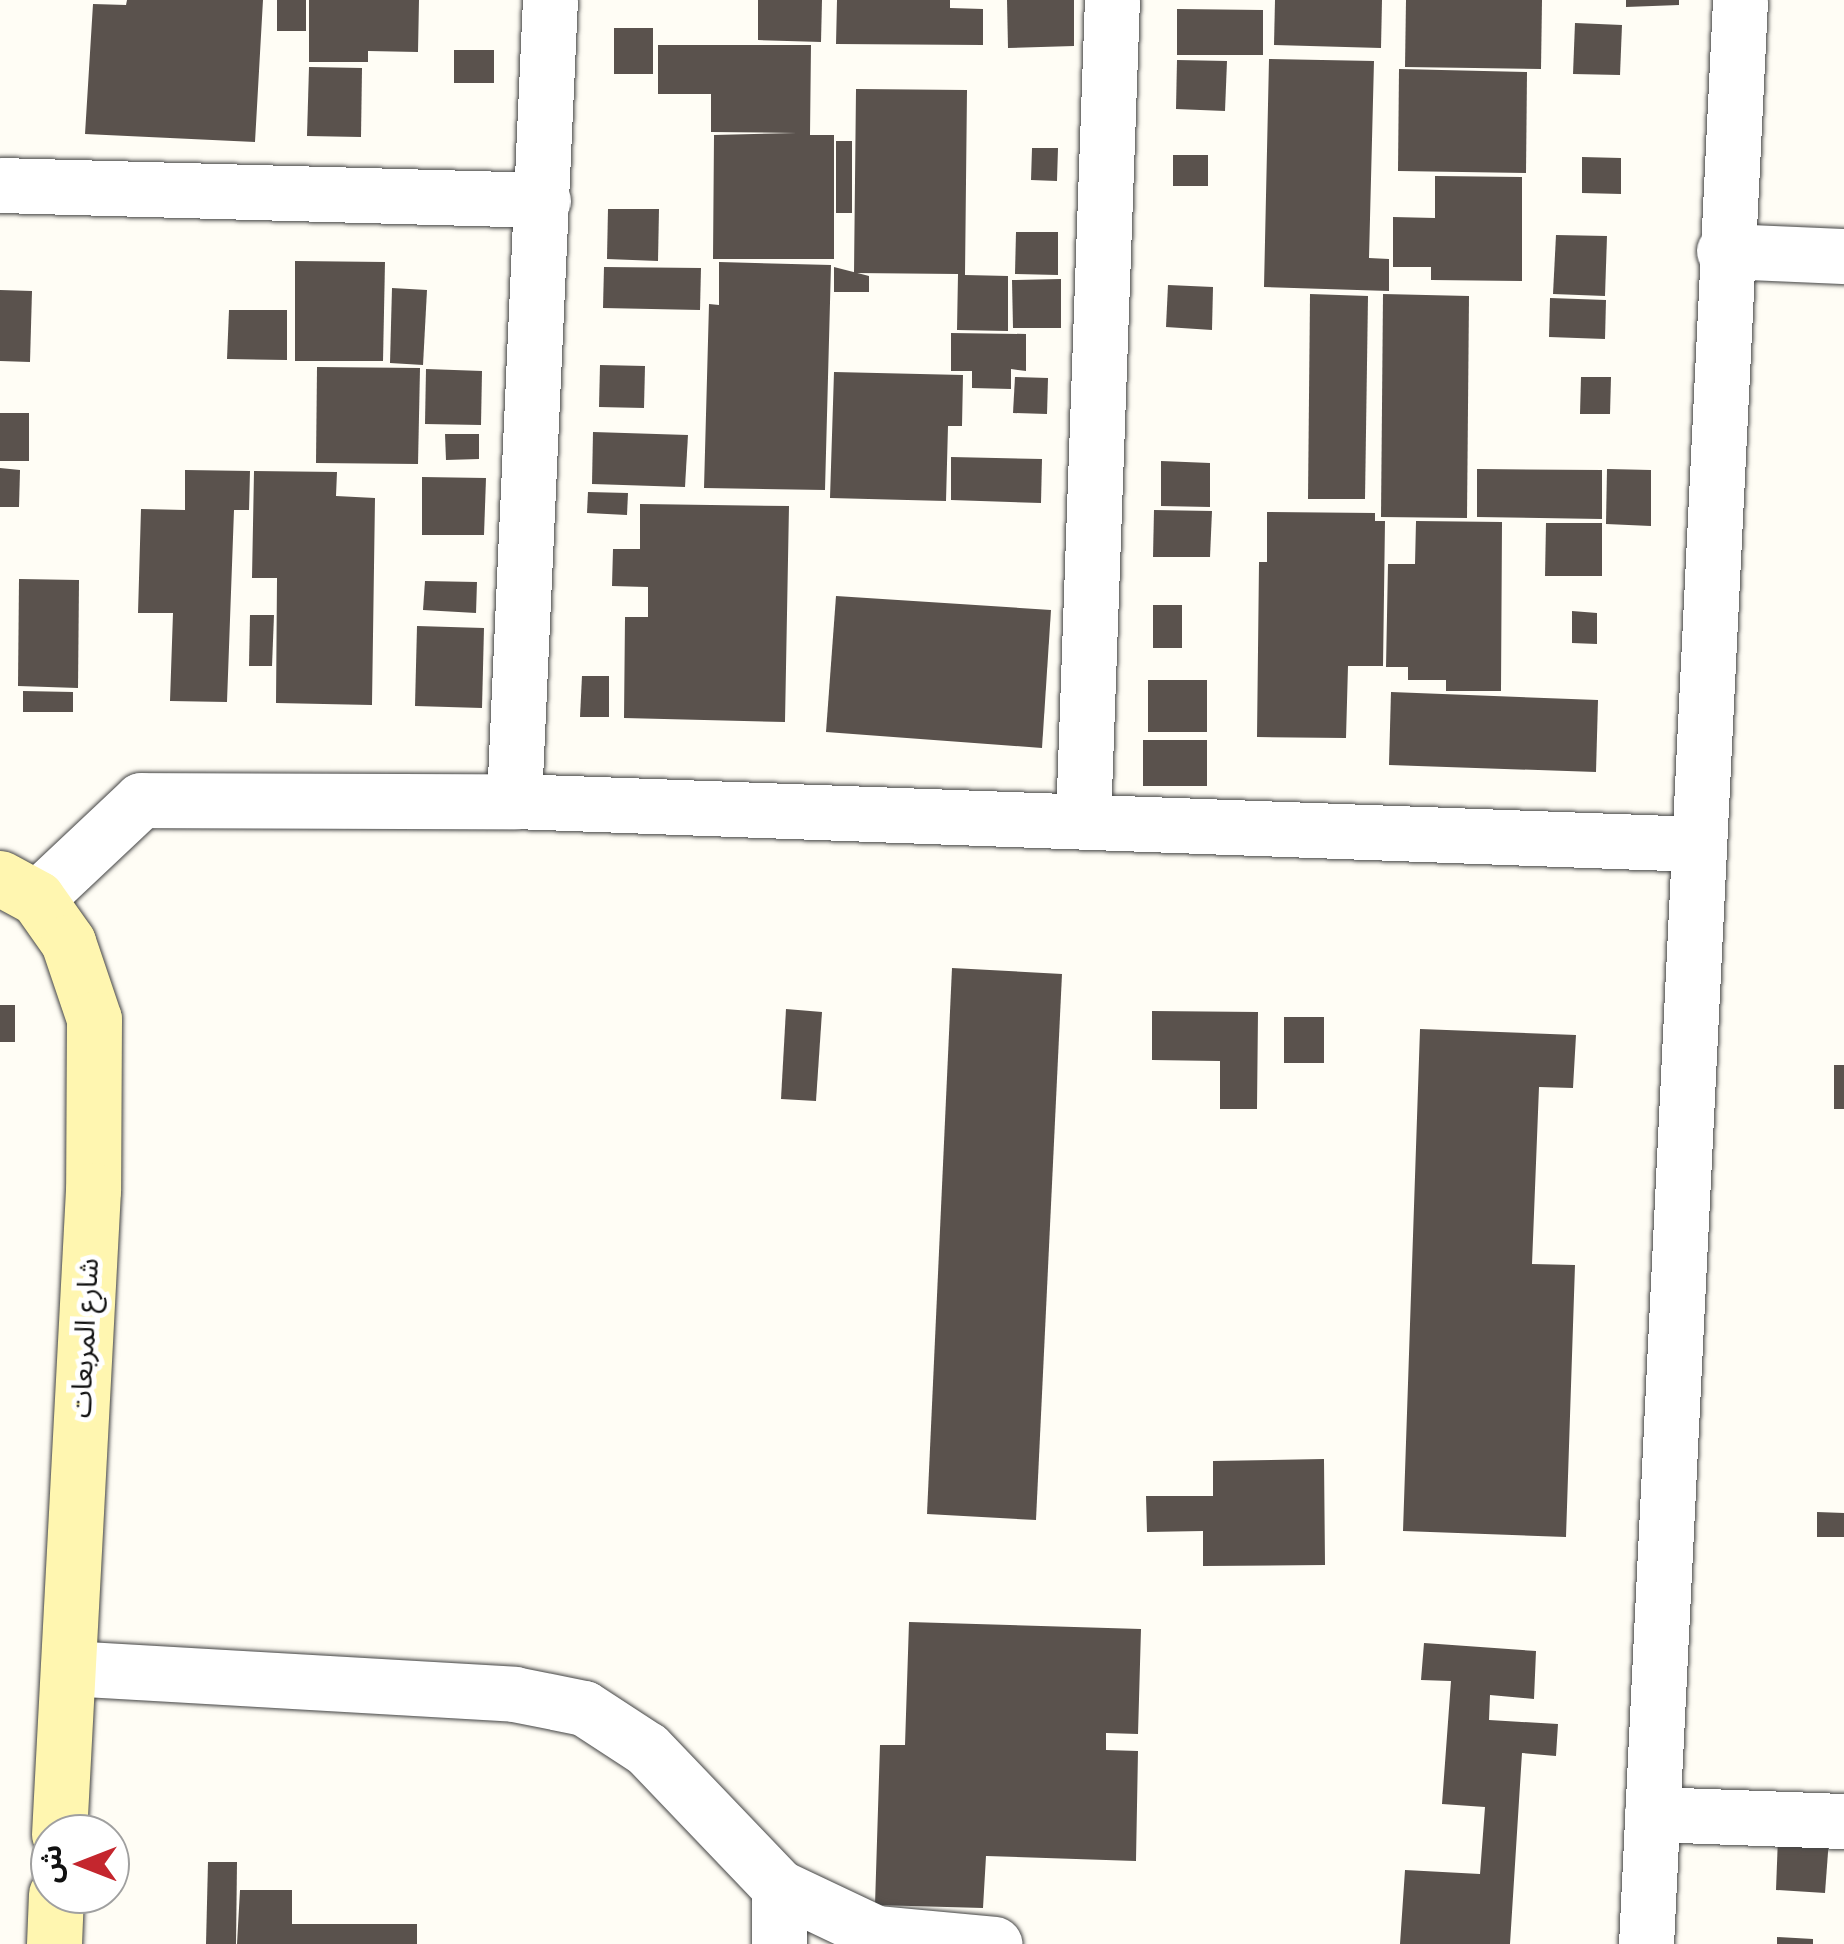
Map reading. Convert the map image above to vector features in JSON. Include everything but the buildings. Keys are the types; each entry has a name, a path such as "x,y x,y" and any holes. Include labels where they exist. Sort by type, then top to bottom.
{"street":[{"path":"514,801 550,0"},
{"path":"1083,821 1112,0"},
{"path":"1646,1944 1724,251 1740,0"},
{"path":"0,185 543,200"},
{"path":"1724,251 1844,256"},
{"path":"18,888 142,800 514,801 1696,844"},
{"name":"شارع المربعات","path":"18,888 68,942 94,1019 93,1190 61,1814"},
{"path":"68,1668 514,1694 584,1708 646,1749 779,1886 876,1932 994,1944"},
{"path":"1652,1814 1844,1821"},
{"path":"779,1886 780,1944"},
{"path":"54,1944 55,1914"}]}
